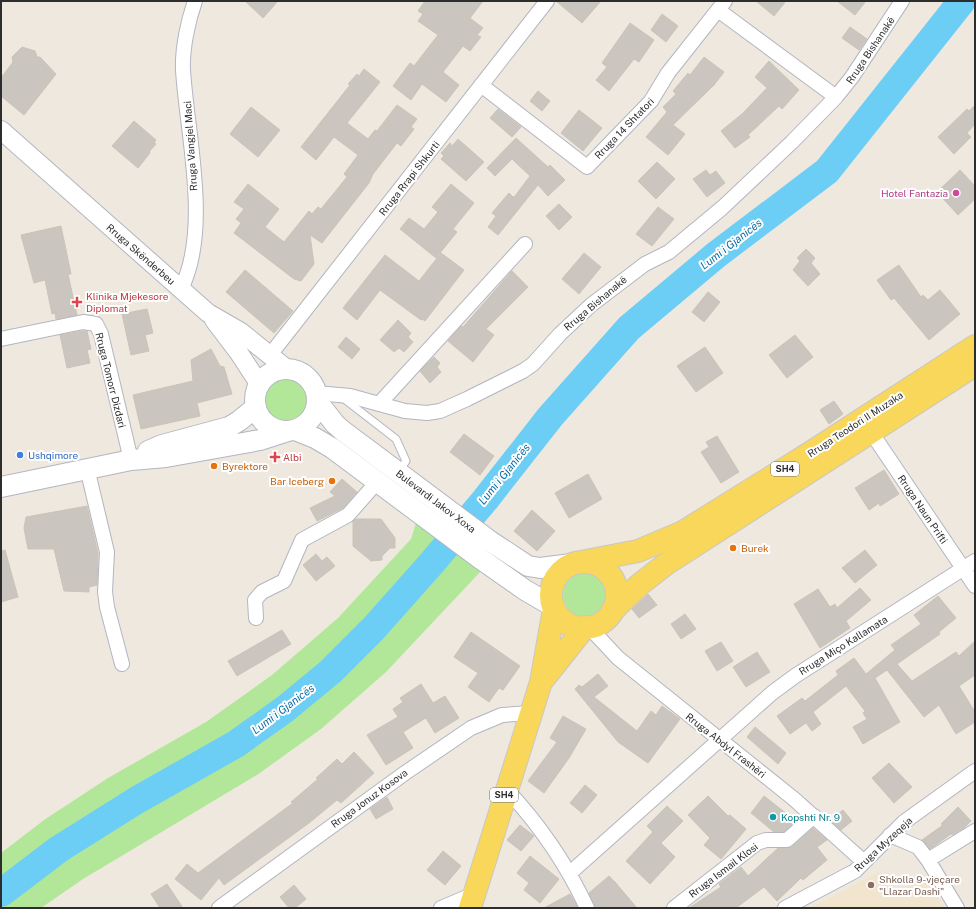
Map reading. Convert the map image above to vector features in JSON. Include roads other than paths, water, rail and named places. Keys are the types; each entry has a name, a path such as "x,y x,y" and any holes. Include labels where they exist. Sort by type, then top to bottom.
{"main road":[{"name":"Rruga Teodori II Muzaka","path":"576,563 638,551 688,529 813,452 975,346"},
{"name":"Rruga Teodori II Muzaka","path":"612,611 639,585 666,564 975,365"},
{"path":"1,487 131,460 166,458 260,440 302,427 313,416 316,397 306,377 294,371 288,370 274,372 268,375 260,385 256,396 256,407 262,420 267,425 274,429 292,430"},
{"name":"Bulevardi Jakov Xoxa","path":"316,397 335,424 398,473 478,557 525,590 554,608"},
{"path":"131,460 162,445 239,422 256,407"},
{"name":"Bulevardi Jakov Xoxa","path":"292,430 315,438 378,482 490,541 528,566 540,568 576,563"},
{"path":"576,563 596,564 609,574 616,592 616,600 612,611"},
{"name":"SH4","path":"472,901 530,712 541,682 554,608 551,595 554,580 562,570 576,563"},
{"path":"554,608 557,614 567,622 587,627"},
{"name":"SH4","path":"541,682 587,627 604,620 612,611"}],"street":[{"name":"Rruga Vangjel Maci","path":"181,289 190,267 196,227 191,130 183,68 189,19 195,1"},
{"name":"Rruga Rrapi Shkurti","path":"270,355 547,1"},
{"name":"Rruga Bishanakë","path":"316,397 338,394 420,414 440,411 499,385 523,371 533,364 570,323 602,296 645,264 669,252 722,208 792,142 836,97 852,77 902,1"},
{"name":"Rruga 14 Shtatori","path":"481,85 587,167 651,101 668,73 721,5"},
{"path":"721,5 836,97"},
{"name":"Rruga Skënderbeu","path":"1,130 208,313 236,328 288,370"},
{"path":"379,404 524,244"},
{"path":"208,313 239,353 260,385"},
{"name":"Rruga Tomorr Dizdari","path":"1,339 83,322 96,324 101,334 131,460"},
{"name":"Rruga Naun Prifti","path":"872,432 969,565 975,586"},
{"path":"88,468 107,552 105,592 107,607 122,664"},
{"path":"256,618 255,600 262,592 284,580 302,540 348,515 378,482"},
{"name":"Rruga Miço Kallamata","path":"570,873 720,741 772,693 795,676 969,565"},
{"name":"Rruga Abdyl Frashëri","path":"587,627 618,658 814,816 864,862"},
{"name":"Rruga Jonuz Kosova","path":"219,908 405,773 471,728 502,715 530,712"},
{"name":"Rruga Myzeqeja","path":"785,908 855,871 904,822 975,771"},
{"path":"506,789 542,830 570,873 587,908"},
{"name":"Rruga Ismail Klosi","path":"674,908 757,843 766,840 787,840 814,816"},
{"path":"928,860 975,831"},
{"path":"890,835 918,847 928,860 957,908"},
{"path":"441,908 472,901"}],"lane":[{"path":"338,394 396,439 406,461 398,473"}],"waterway":[{"name":"Lumi i Gjanicës","path":"1,893 59,849 137,800 236,744 285,709 330,672 374,628 430,565 485,500 550,417 629,328 716,255 827,171 962,1"}],"place":[{"name":"Hotel Fantazia","path":"956,193"},
{"name":"Klinika Mjekesore Diplomat","path":"77,302"},
{"name":"Ushqimore","path":"20,455"},
{"name":"Albi","path":"275,457"},
{"name":"Byrektore","path":"214,466"},
{"name":"Bar Iceberg","path":"332,481"},
{"name":"Burek","path":"733,548"},
{"name":"Kopshti Nr. 9","path":"773,817"},
{"name":"Shkolla 9-vjeçare \"Llazar Dashi\"","path":"871,885"}]}
